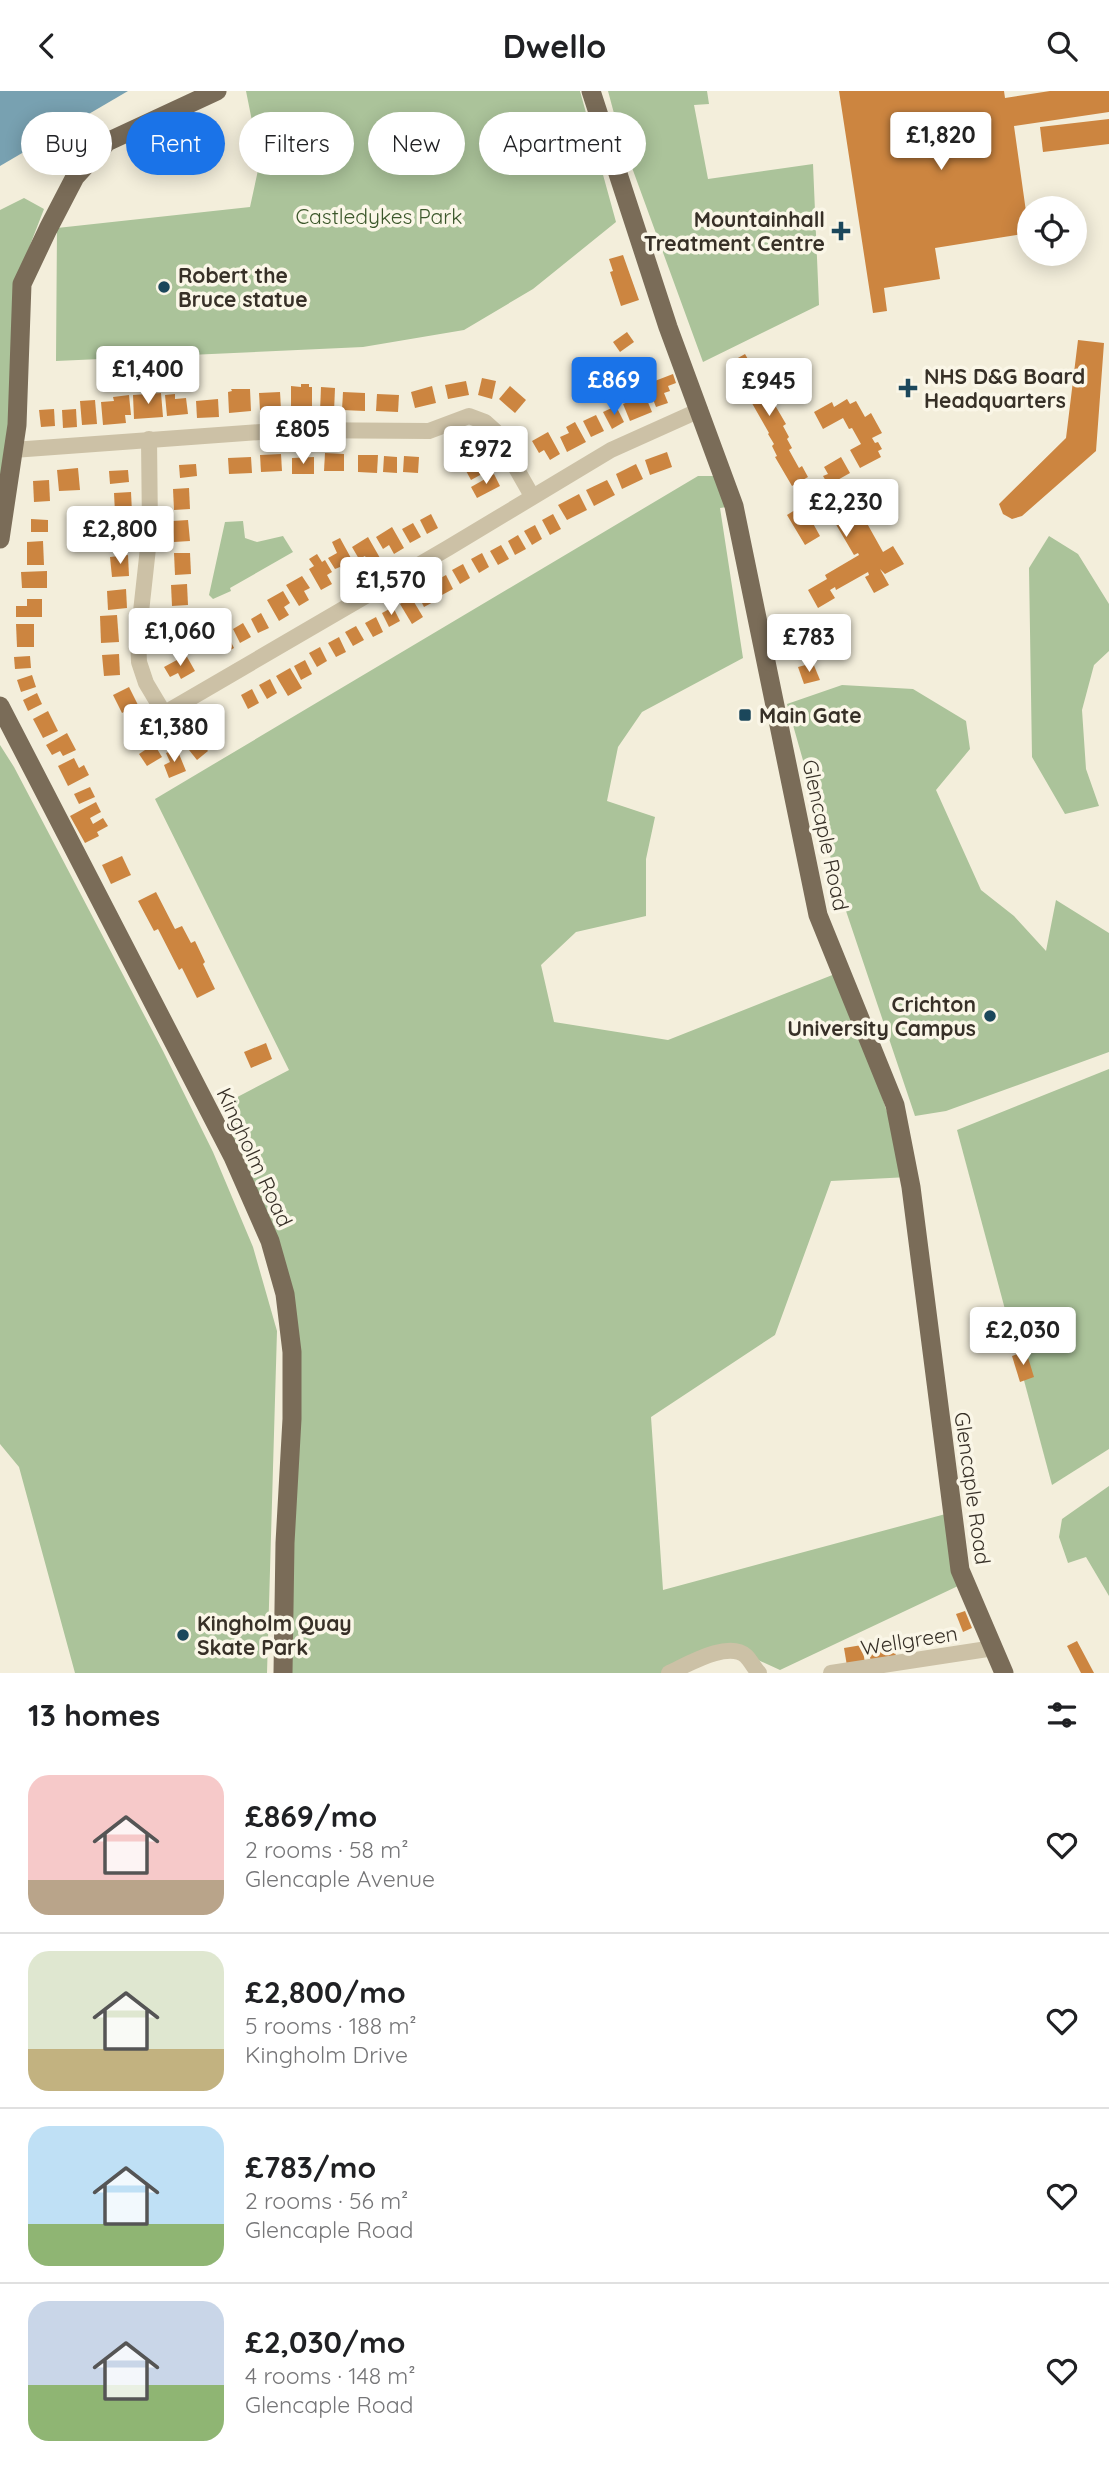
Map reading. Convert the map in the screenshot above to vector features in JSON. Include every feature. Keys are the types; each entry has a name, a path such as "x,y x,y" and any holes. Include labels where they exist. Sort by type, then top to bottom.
{"main road":[{"path":"0,539 18,402 22,284 75,177 107,142 217,91"},
{"name":"Glencaple Road","path":"591,91 668,327 734,506 818,915 895,1105 911,1187 960,1570 1004,1673"},
{"name":"Kingholm Road","path":"0,706 233,1157 271,1241 285,1294 292,1352 283,1673"}],"street":[{"path":"165,713 449,548 611,450 700,410"},
{"path":"13,450 287,430 429,431 469,416 485,422 495,431 532,496"},
{"path":"149,439 150,530 138,639 139,662 146,683 174,730"},
{"name":"Wellgreen","path":"831,1673 994,1648"},
{"path":"669,1673 725,1650 736,1650 745,1655 760,1673"}],"green space":[{"name":"Castledykes Park","path":"246,91 580,91 586,112 479,112 479,175 603,175 616,222 533,289 464,330 363,347 56,361 57,228 250,207 257,175 354,175 354,112 250,112"},
{"path":"608,91 707,91 709,104 694,105 708,179 813,164 819,305 703,362 635,175 646,175 646,112 614,112"},
{"path":"24,198 44,209 17,279 13,380 0,531 0,210"},
{"path":"698,476 724,476 734,506 720,508 743,658 642,712 618,747 607,801 655,817 646,859 646,916 576,932 541,965 554,1022 668,1040 840,972 909,1177 831,1181 775,1335 651,1417 663,1590 953,1512 958,1586 780,1670 736,1650 669,1673 283,1673 285,1293 233,1157 224,1104 289,1070 155,799"},
{"path":"243,521 245,538 257,542 283,536 293,552 230,588 231,591 213,599 209,595 225,522"},
{"path":"1049,536 1078,554 1109,604 1109,651 1094,665 1082,710 1086,769 1099,806 1065,814 1032,757 1029,568"},
{"path":"842,685 913,689 966,721 970,749 936,790 981,890 1014,916 1046,951 1056,900 1109,933 1109,1052 946,1111 915,1116 845,908 787,704"},
{"path":"0,745 163,1051 213,1152 253,1247 277,1331 267,1673 75,1673 19,1467 0,1444"},
{"path":"1109,1069 1109,1449 1052,1485 957,1130"},
{"path":"1109,1486 1109,1596 1086,1557 1068,1563 1059,1537 1062,1519"}],"water":[{"path":"0,91 128,91 92,112 21,112 21,154 0,166"}],"building":[{"name":"Mountainhall Treatment Centre","path":"839,91 1004,91 1005,98 1050,91 1109,91 1109,112 1014,126 1024,196 1017,196 1017,235 935,248 940,279 884,288 887,311 873,313"},
{"path":"1109,119 1109,144 1043,152 1040,127"},
{"path":"623,255 639,300 621,306 610,272 613,271 609,259"},
{"path":"627,332 634,342 620,352 613,342"},
{"path":"1078,340 1104,343 1096,451 1022,516 1012,519 1003,514 999,504 1066,438"},
{"path":"745,354 786,424 783,426 792,448 789,450 799,468 802,466 808,477 792,486 775,457 777,456 772,446 774,444 769,433 729,363"},
{"path":"673,374 676,383 668,386 670,391 664,393 668,403 656,407 647,384"},
{"path":"482,378 496,381 492,399 478,395"},
{"path":"466,381 469,395 448,399 445,385"},
{"path":"301,384 309,384 309,387 312,387 312,409 291,408 291,386 301,387"},
{"path":"432,386 436,403 415,408 411,392"},
{"path":"510,386 526,400 515,413 499,399"},
{"path":"321,387 335,388 334,412 320,412"},
{"path":"231,389 250,389 251,411 229,413 228,392 232,391"},
{"path":"280,392 281,409 260,410 259,393"},
{"path":"343,392 365,393 365,411 342,410"},
{"path":"161,393 163,417 134,419 133,395"},
{"path":"175,394 175,399 186,398 188,414 167,416 165,395"},
{"path":"377,394 399,395 398,412 376,411"},
{"path":"129,395 131,415 125,415 126,423 103,425 101,402 114,401 113,397"},
{"path":"645,395 652,412 630,421 623,404"},
{"path":"218,399 219,417 197,418 196,401"},
{"path":"847,399 850,404 856,401 865,417 871,413 882,433 872,438 882,449 878,451 881,457 860,468 850,450 861,444 852,428 849,429 843,418 823,429 814,412 832,402 834,407"},
{"path":"95,400 97,424 82,425 80,401"},
{"path":"616,406 624,422 612,429 603,412"},
{"path":"54,409 55,426 41,427 39,410"},
{"path":"76,409 77,427 63,428 62,410"},
{"path":"596,415 604,431 591,437 583,421"},
{"path":"575,422 586,442 567,452 560,437 569,433 566,427"},
{"path":"548,432 560,454 550,460 544,450 539,453 532,441"},
{"path":"474,441 480,451 459,463 453,453"},
{"path":"667,452 672,467 650,475 645,460"},
{"path":"325,453 344,454 344,471 324,471"},
{"path":"281,454 282,471 261,472 260,455"},
{"path":"358,455 378,455 377,473 358,472"},
{"path":"384,456 397,457 397,473 383,472"},
{"path":"404,456 419,457 418,473 403,472"},
{"path":"251,457 252,473 229,474 228,458"},
{"path":"314,457 314,474 292,474 292,458"},
{"path":"487,457 493,468 471,480 465,469"},
{"path":"841,457 850,473 834,482 836,485 842,482 861,515 854,519 856,522 864,518 883,552 893,546 904,564 885,574 880,569 889,585 874,593 865,577 869,575 868,572 836,590 835,587 830,590 835,598 818,608 808,590 827,579 825,575 859,555 854,555 821,499 805,509 820,536 805,545 787,515 830,488 823,476 828,474 824,467"},
{"path":"196,464 197,476 180,478 179,465"},
{"path":"636,464 643,479 622,489 616,474"},
{"path":"78,468 80,490 59,491 57,470"},
{"path":"128,470 129,482 110,484 109,471"},
{"path":"494,474 500,486 477,498 471,487"},
{"path":"49,480 50,501 34,502 33,481"},
{"path":"607,480 615,495 594,506 586,490"},
{"path":"189,488 190,509 174,510 173,489"},
{"path":"131,492 132,512 115,513 114,493"},
{"path":"579,494 587,510 567,520 558,505"},
{"path":"431,514 438,528 427,534 420,520"},
{"path":"553,514 561,529 550,535 542,520"},
{"path":"31,519 48,520 48,532 31,532"},
{"path":"188,520 190,541 174,542 172,521"},
{"path":"413,523 421,537 410,543 402,529"},
{"path":"132,524 133,544 116,545 115,525"},
{"path":"535,525 542,539 532,545 524,531"},
{"path":"392,527 404,548 394,554 389,545 383,549 376,537"},
{"path":"518,535 526,549 515,555 508,541"},
{"path":"368,537 380,558 369,564 365,556 359,559 352,547"},
{"path":"340,538 357,569 345,575 340,567 335,569 328,558 337,553 332,542"},
{"path":"43,541 44,565 27,565 27,542"},
{"path":"501,545 509,559 498,565 490,551"},
{"path":"174,553 190,553 191,574 175,575"},
{"path":"482,553 489,567 479,573 471,559"},
{"path":"317,554 322,562 325,560 332,572 327,575 332,584 321,590 309,569 314,566 309,559"},
{"path":"128,555 129,576 112,577 110,557"},
{"path":"463,564 470,578 460,584 452,570"},
{"path":"47,571 47,588 22,588 21,572"},
{"path":"446,575 453,589 442,595 435,581"},
{"path":"302,576 310,588 304,591 309,600 299,606 286,585"},
{"path":"187,584 188,605 172,606 171,585"},
{"path":"427,587 435,601 424,607 417,593"},
{"path":"126,589 127,608 108,610 107,591"},
{"path":"283,591 290,603 284,607 289,615 279,621 267,600"},
{"path":"411,597 423,617 412,624 400,604"},
{"path":"27,599 42,599 42,617 16,617 16,606 27,606"},
{"path":"393,607 400,621 389,627 382,613"},
{"path":"261,613 269,628 258,633 251,619"},
{"path":"117,615 119,642 101,643 100,616"},
{"path":"376,617 383,632 373,637 365,623"},
{"path":"167,618 183,618 184,639 168,640"},
{"path":"243,623 251,637 240,643 233,629"},
{"path":"16,624 34,624 34,647 17,647"},
{"path":"356,626 364,640 353,646 345,632"},
{"path":"227,634 234,648 223,654 216,640"},
{"path":"339,637 346,652 336,657 328,643"},
{"path":"320,647 327,661 317,667 309,653"},
{"path":"119,654 120,675 104,676 102,655"},
{"path":"186,655 195,671 181,679 178,673 170,677 164,667"},
{"path":"30,656 31,668 15,669 14,657"},
{"path":"305,660 312,674 301,680 294,666"},
{"path":"813,663 820,680 804,684 798,667"},
{"path":"290,668 302,688 288,696 276,676"},
{"path":"32,675 36,687 21,692 17,680"},
{"path":"270,679 277,693 267,699 259,685"},
{"path":"129,687 138,705 122,713 113,695"},
{"path":"252,689 259,703 248,709 241,695"},
{"path":"37,693 42,704 28,711 23,700"},
{"path":"212,706 220,736 209,739 207,732 199,734 195,721 201,719 198,709"},
{"path":"48,711 58,731 43,738 33,719"},
{"path":"141,715 151,733 137,740 128,723"},
{"path":"67,733 76,750 63,756 60,751 52,755 46,745"},
{"path":"196,736 208,751 197,760 185,745"},
{"path":"154,744 162,757 147,766 139,754"},
{"path":"177,749 186,771 169,778 164,765 170,762 166,753"},
{"path":"74,758 79,768 84,765 89,775 68,786 58,766"},
{"path":"90,787 95,797 79,804 74,794"},
{"path":"96,802 101,812 90,818 93,824 103,818 108,826 97,832 99,836 85,843 70,816"},
{"path":"122,856 131,875 111,884 102,865"},
{"path":"156,892 175,929 182,926 191,943 195,941 205,962 203,964 215,989 197,998 182,968 179,970 158,929 154,931 138,901"},
{"path":"266,1043 272,1059 251,1068 244,1052"},
{"path":"1026,1351 1034,1377 1020,1382 1012,1356"},
{"path":"965,1611 972,1628 963,1632 956,1614"},
{"path":"887,1641 888,1648 895,1647 896,1659 871,1663 869,1651 876,1650 875,1643"},
{"path":"1077,1641 1094,1673 1081,1673 1067,1646"},
{"path":"862,1645 865,1663 847,1666 844,1648"}],"place":[{"name":"Mountainhall Treatment Centre","path":"841,231"},
{"name":"Robert the Bruce statue","path":"164,287"},
{"name":"NHS D&G Board Headquarters","path":"908,388"},
{"name":"Main Gate","path":"745,715"},
{"name":"Crichton University Campus","path":"990,1016"},
{"name":"Kingholm Quay Skate Park","path":"183,1635"}]}
